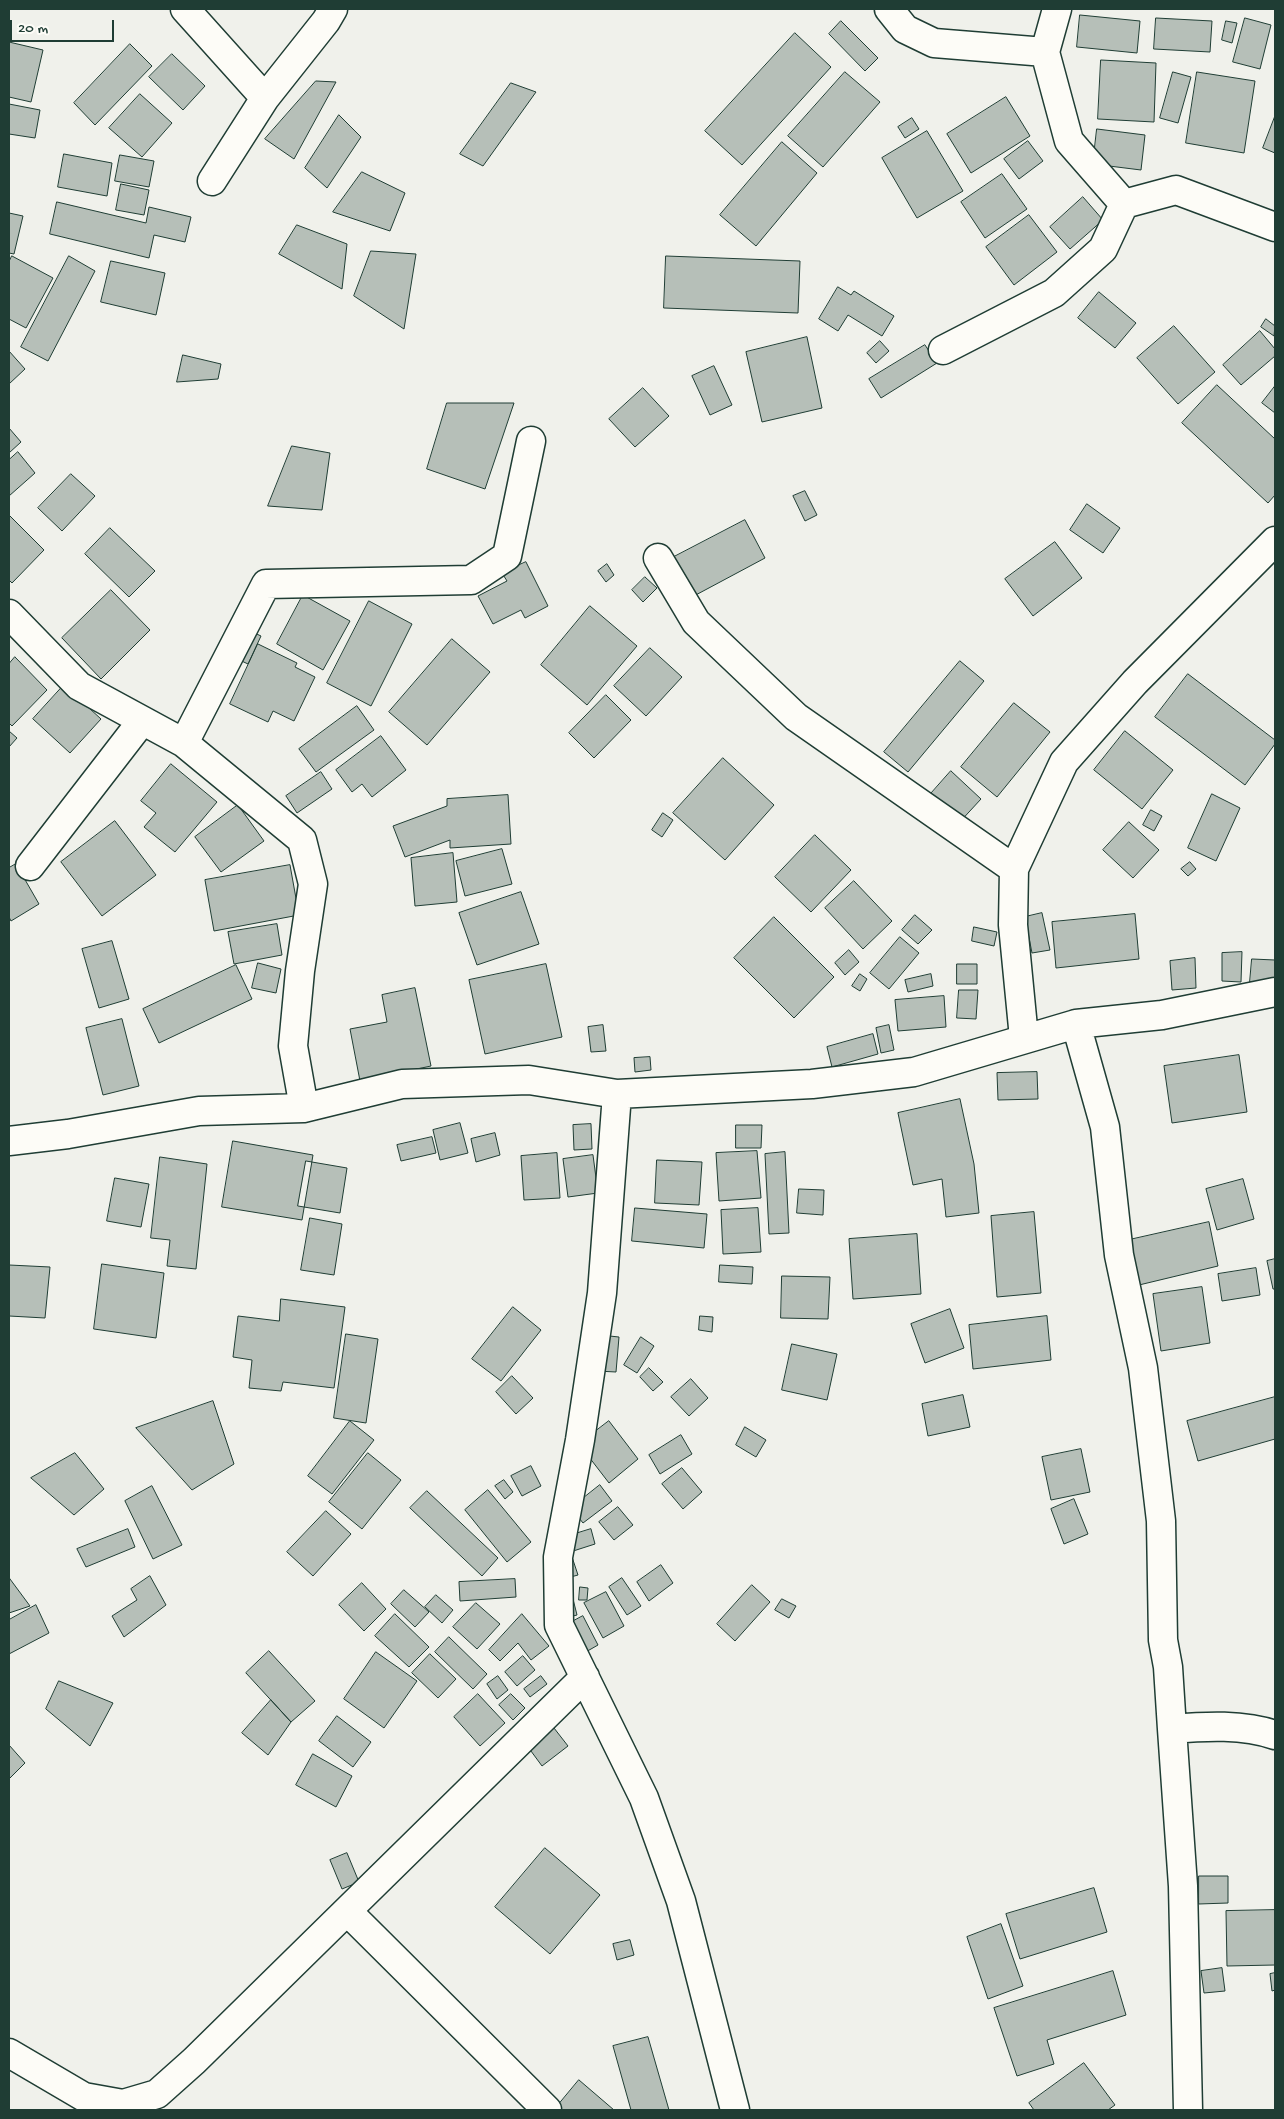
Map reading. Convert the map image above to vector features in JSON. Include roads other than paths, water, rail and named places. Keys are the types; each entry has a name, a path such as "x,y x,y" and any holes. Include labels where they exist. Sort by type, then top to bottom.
{"street":[{"path":"185,9 265,98"},
{"path":"212,181 265,98 326,21 333,9"},
{"path":"888,9 906,29 934,43 1045,52"},
{"path":"1057,9 1045,52 1069,142 1124,204"},
{"path":"943,350 1054,293 1103,249 1124,204 1176,190 1275,227"},
{"path":"184,743 266,584 471,580 507,556 531,441"},
{"path":"1024,1038 1013,926 1014,870 1064,762 1135,682 1275,541"},
{"path":"658,558 696,622 796,717 1014,870"},
{"path":"9,614 79,686 184,743 302,840 313,884 300,971 293,1046 304,1108"},
{"path":"30,866 142,721"},
{"path":"9,1141 68,1134 199,1111 304,1108 402,1084 469,1080 529,1080 617,1094 812,1084 914,1072 1076,1024 1162,1015 1275,992"},
{"path":"1076,1024 1105,1127 1120,1255 1143,1368 1161,1521 1163,1640 1168,1667 1183,1886 1188,2110"},
{"path":"617,1094 602,1294 580,1440 558,1557 559,1625 644,1798 680,1901 735,2110"},
{"path":"9,2053 84,2097 123,2104 156,2102 346,1911 585,1676"},
{"path":"1172,1729 1204,1726 1246,1728 1262,1729 1275,1735"},
{"path":"346,1911 547,2110"}]}
